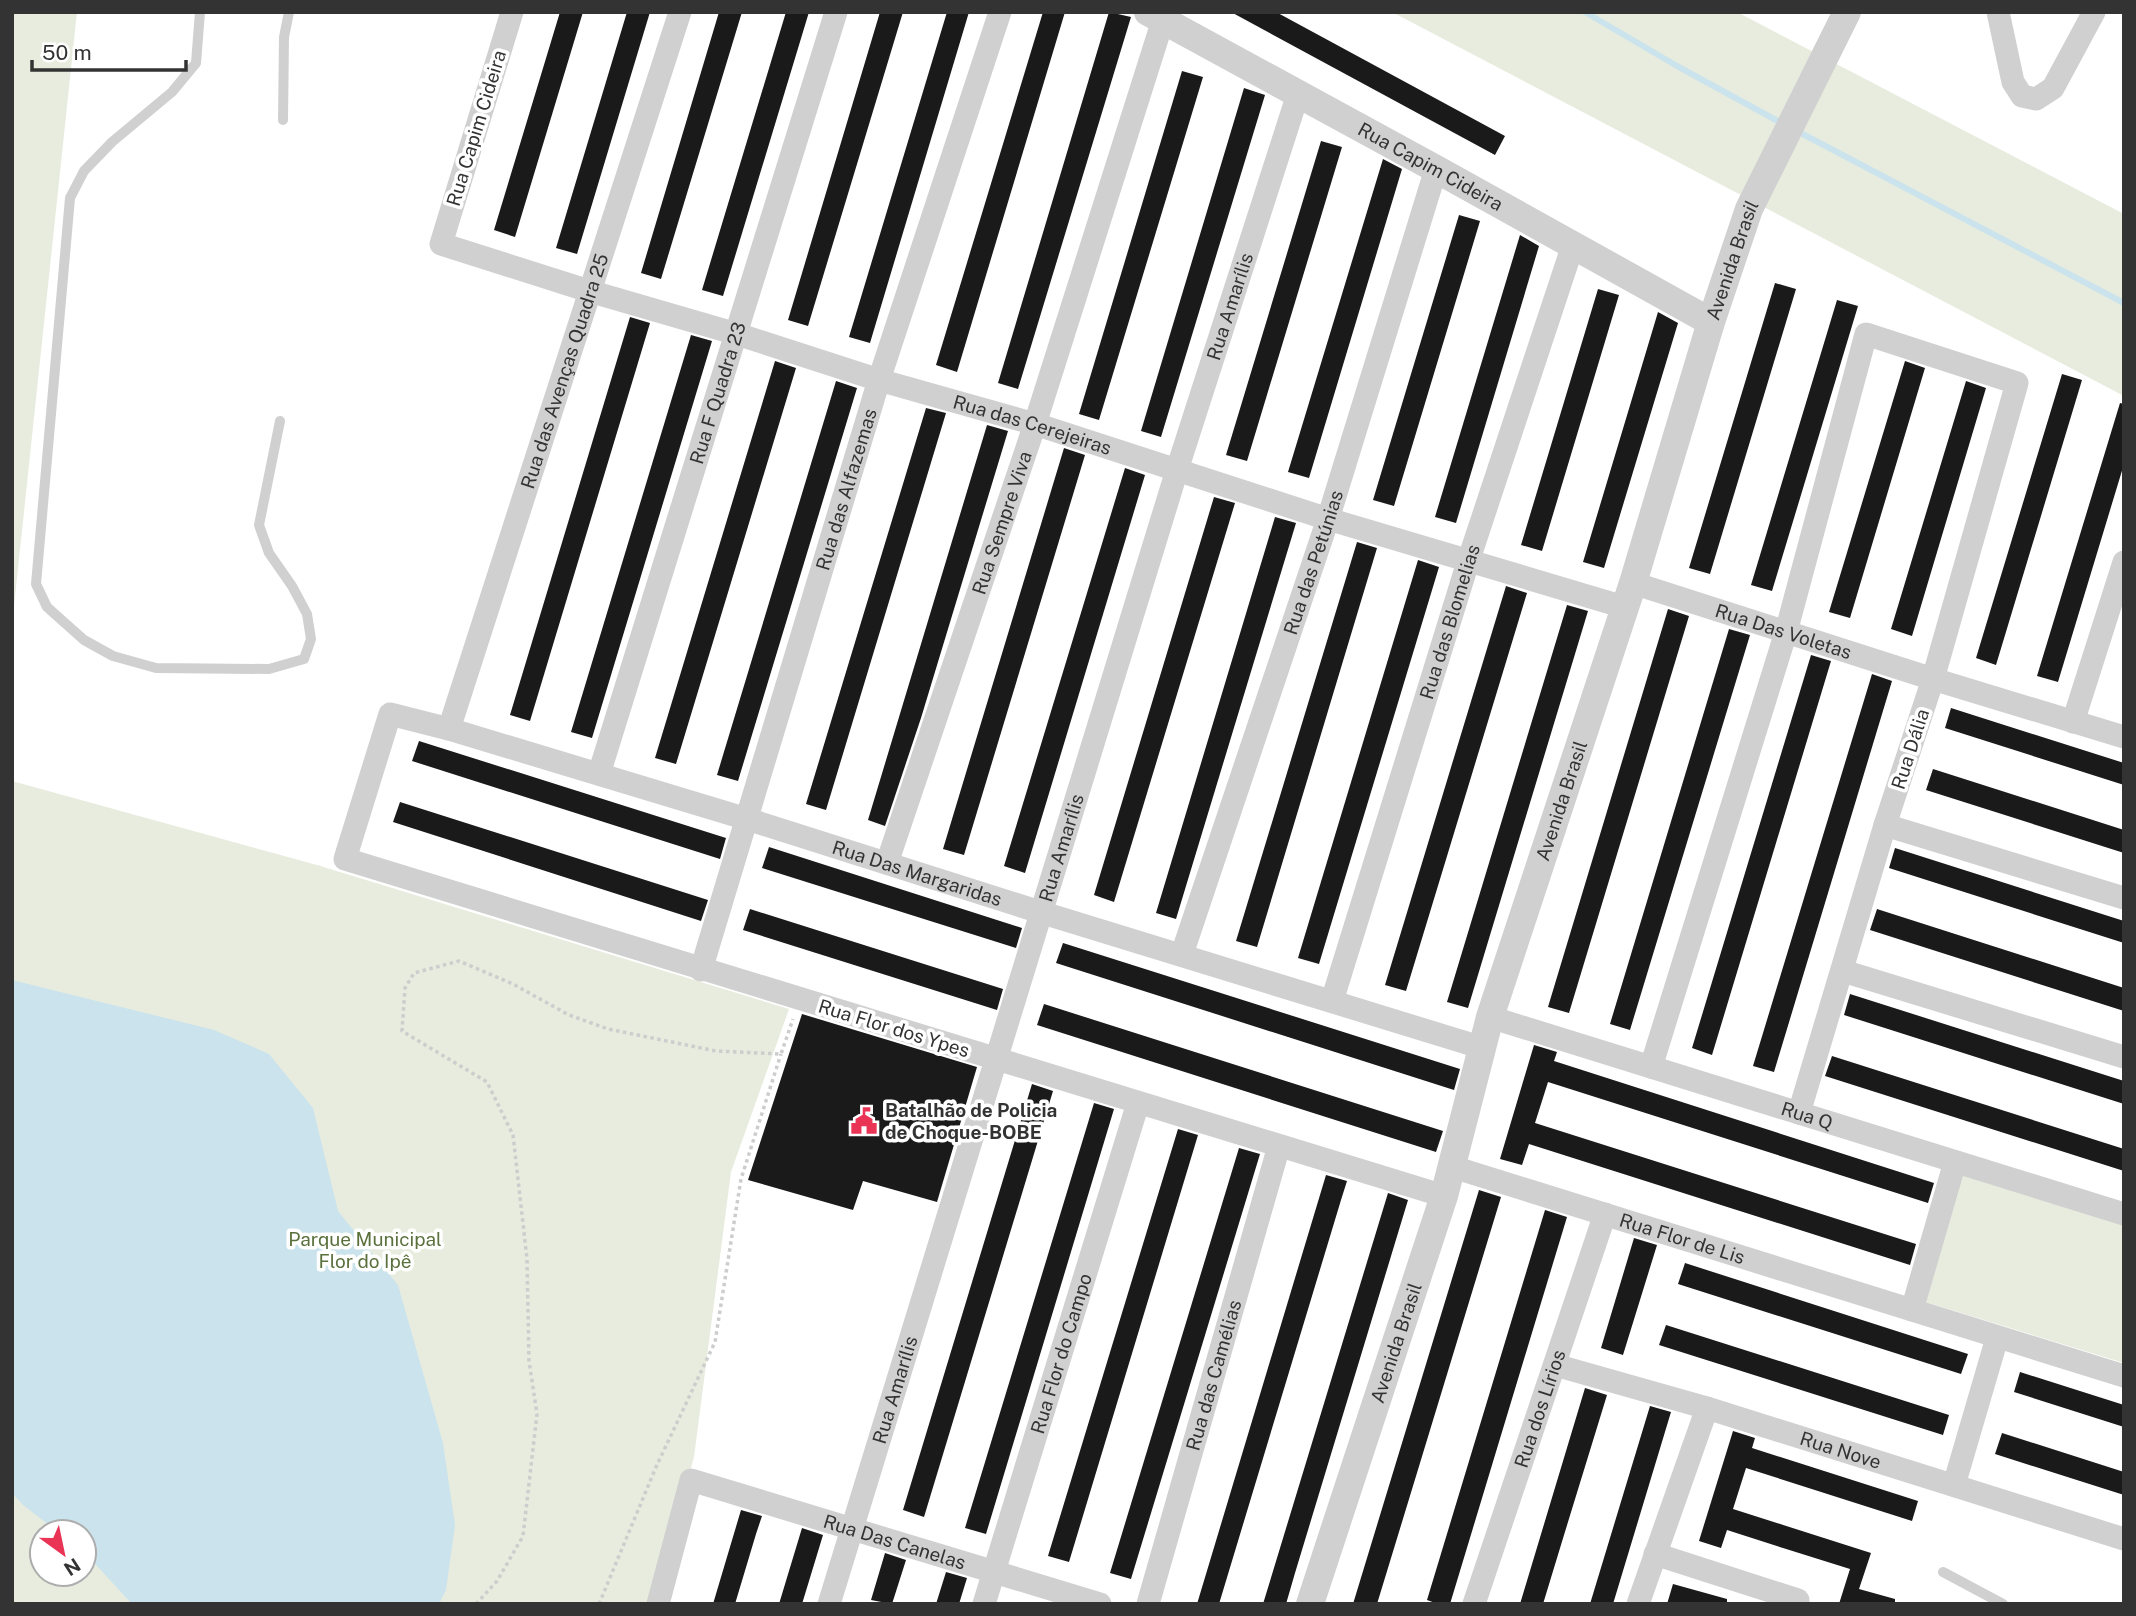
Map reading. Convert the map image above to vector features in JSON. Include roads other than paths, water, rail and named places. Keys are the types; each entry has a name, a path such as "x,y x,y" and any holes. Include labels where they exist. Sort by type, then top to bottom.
{"street":[{"name":"Rua Capim Cideira","path":"441,244 512,12"},
{"name":"Rua das Avenças Quadra 25","path":"449,729 680,12"},
{"name":"Rua F Quadra 23","path":"599,774 836,12"},
{"name":"Rua das Alfazemas","path":"701,970 878,380 1000,12"},
{"name":"Avenida Brasil","path":"1310,1604 1444,1196 1490,1017 1628,595 1711,322 1749,209 1847,12"},
{"path":"1998,12 2013,82 2022,96 2036,99 2053,88 2094,12"},
{"name":"Rua Capim Cideira","path":"1155,16 1711,322"},
{"name":"Rua Sempre Viva","path":"887,863 1035,424 1155,16"},
{"name":"Rua Amarílis","path":"829,1604 1177,470 1298,94"},
{"name":"Rua das Petúnias","path":"1182,954 1328,519 1436,169"},
{"name":"Rua das Cerejeiras","path":"441,244 878,380 1035,424 1468,562 1628,595"},
{"name":"Rua das Blomelias","path":"1332,1001 1468,562 1573,245"},
{"name":"Rua Dália","path":"1786,632 1866,334 2017,383 1933,679 1885,825 1799,1113"},
{"path":"2073,722 2122,571"},
{"name":"Rua Das Voletas","path":"1628,595 1786,632 2124,737"},
{"path":"1651,1067 1786,632"},
{"name":"Rua Das Margaridas","path":"345,859 390,713 747,819 1483,1048"},
{"path":"1885,825 2124,898"},
{"name":"Rua Flor dos Ypes","path":"345,859 1444,1196"},
{"path":"1843,971 2124,1057"},
{"name":"Rua Q","path":"1490,1017 2124,1214"},
{"name":"Rua Flor do Campo","path":"984,1604 1138,1102"},
{"name":"Rua das Camélias","path":"1148,1604 1279,1146"},
{"path":"1912,1310 1955,1161"},
{"name":"Rua Flor de Lis","path":"1453,1167 2124,1376"},
{"name":"Rua dos Lírios","path":"1474,1604 1605,1214"},
{"path":"1954,1485 1997,1338"},
{"name":"Rua Nove","path":"1555,1364 1707,1408 2124,1539"},
{"path":"1638,1604 1707,1408"},
{"name":"Rua Das Canelas","path":"659,1604 691,1480 1100,1604"},
{"path":"1655,1554 1798,1602"}],"lane":[{"path":"200,12 197,63 172,92 113,142 84,172 70,198 36,584 47,607 85,640 113,656 156,668 269,669 304,659 311,639 307,614 269,553 259,525 280,421"},
{"path":"283,120 284,37 289,12"},
{"path":"1943,1572 1999,1603"}],"water":[{"path":"12,980 214,1030 269,1054 313,1108 338,1211 398,1285 443,1443 455,1525 446,1590 439,1604 132,1604 98,1567 98,1518 40,1518 12,1493"}],"waterway":[{"path":"1585,12 1785,125"},
{"path":"1797,131 2124,303"}],"place":[{"name":"Batalhão de Policia de Choque-BOBE","path":"864,1121"}],"park label":[{"name":"Parque Municipal Flor do Ipê","path":"365,1250"}]}
